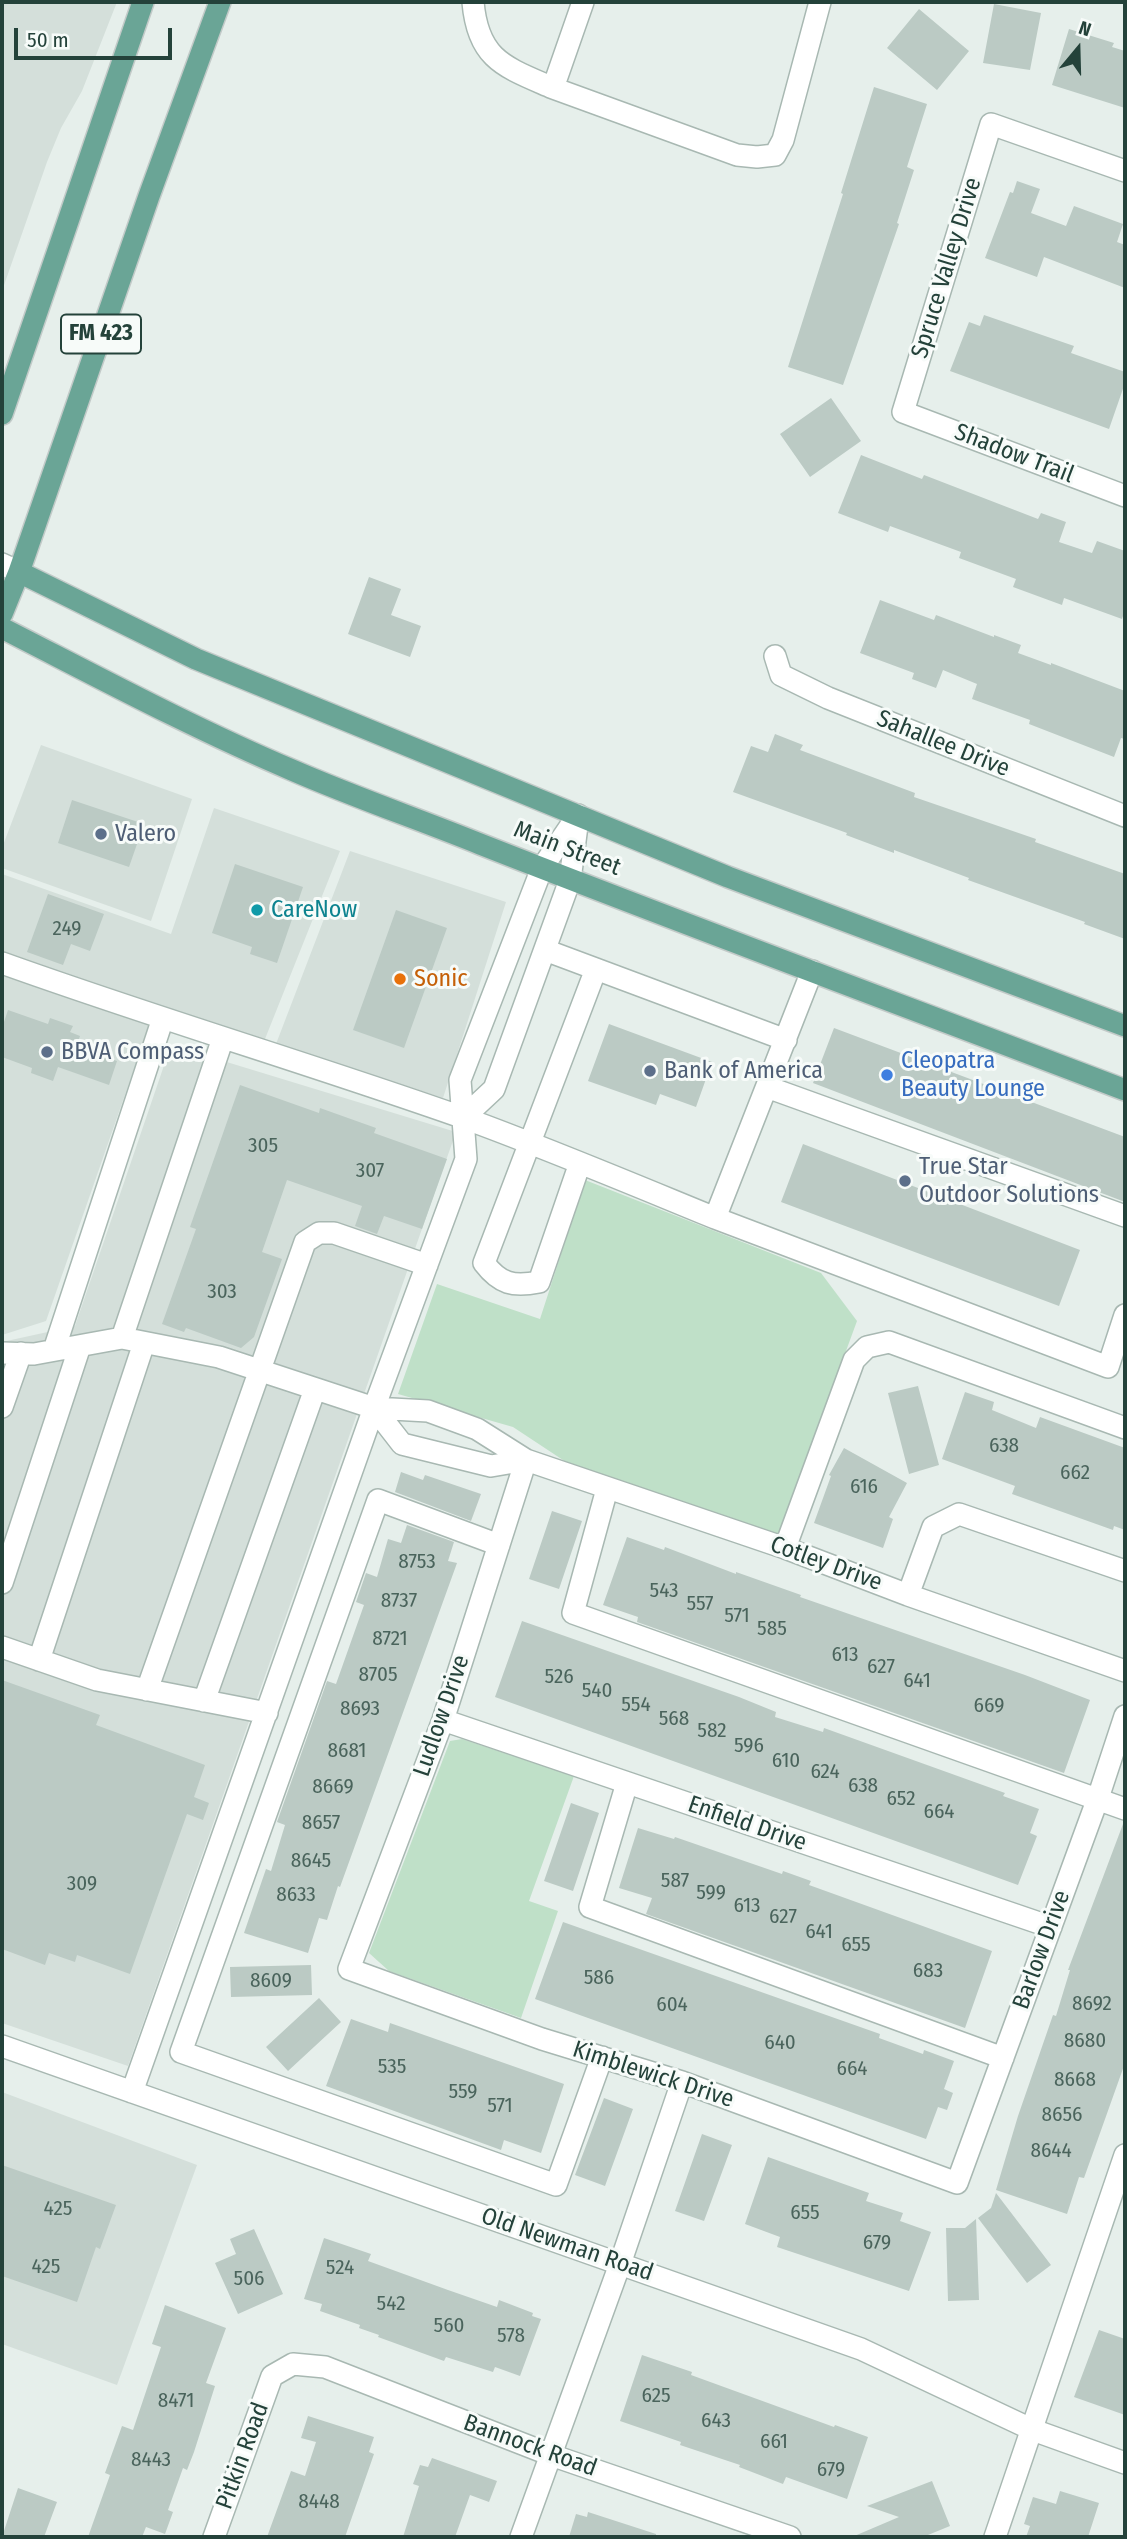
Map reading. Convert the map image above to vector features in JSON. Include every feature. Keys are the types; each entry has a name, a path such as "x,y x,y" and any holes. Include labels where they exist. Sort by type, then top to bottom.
{"main road":[{"name":"FM 423","path":"2,414 142,2"},
{"name":"FM 423","path":"2,614 10,568 219,2"},
{"name":"Main Street","path":"10,568 196,659 728,877 1125,1026"},
{"name":"Main Street","path":"2,628 186,721 377,806 420,820 570,880 1125,1090"}],"street":[{"path":"473,2 475,26 484,45 505,67 553,88 737,155 775,155 783,139 820,2"},
{"path":"553,88 583,2"},
{"name":"Spruce Valley Drive","path":"903,412 990,124 1125,171"},
{"name":"Shadow Trail","path":"903,412 1125,496"},
{"name":"Sahallee Drive","path":"775,656 781,675 828,698 1125,816"},
{"path":"132,2092 374,1408 466,1159 460,1080 542,868 578,815"},
{"path":"463,1118 494,1088 570,880 578,815"},
{"path":"545,950 786,1040"},
{"path":"2,963 135,1011 463,1118 715,1218 1117,1370 1125,1315"},
{"path":"580,1163 539,1282 521,1286 495,1277 484,1263 596,969"},
{"path":"715,1218 812,971"},
{"path":"54,1350 163,1018"},
{"path":"122,1338 223,1038"},
{"path":"767,1087 1125,1216"},
{"path":"147,1690 305,1242 319,1233 334,1233 427,1265"},
{"path":"2,1407 11,1353 54,1350 122,1338 219,1357 374,1408"},
{"path":"785,1548 854,1360 867,1347 889,1342 1125,1428"},
{"path":"39,1660 144,1343"},
{"path":"2,1583 80,1346"},
{"path":"204,1701 315,1389"},
{"name":"Cotley Drive","path":"374,1408 402,1444 491,1466 526,1460"},
{"name":"Cotley Drive","path":"374,1408 428,1411 477,1429 526,1460 785,1548 908,1595 1125,1671"},
{"name":"Ludlow Drive","path":"349,1969 443,1720 526,1460"},
{"path":"607,1489 573,1613 1125,1809"},
{"path":"499,1545 378,1500 181,2052 556,2185 602,2057"},
{"path":"908,1595 933,1527 959,1514 1125,1572"},
{"path":"2,1647 97,1680 267,1713"},
{"name":"Barlow Drive","path":"957,2183 1098,1798 1125,1716"},
{"name":"Enfield Drive","path":"443,1720 1051,1927"},
{"path":"628,1783 590,1908 1003,2058"},
{"name":"Kimblewick Drive","path":"349,1969 542,2039 682,2082 957,2183"},
{"name":"Old Newman Road","path":"2,2046 861,2349 1033,2430 1125,2463"},
{"path":"521,2537 620,2264 682,2082"},
{"path":"995,2537 1125,2154"},
{"name":"Bannock Road","path":"272,2376 293,2364 325,2367 551,2455 790,2537"},
{"name":"Pitkin Road","path":"214,2537 272,2376"}],"shaded area":[{"path":"2,2 117,2 82,91 61,128 47,162 2,291"},
{"path":"41,745 192,799 151,921 2,868 2,848"},
{"path":"214,808 340,851 263,1044 156,1006 46,1321 2,1335 2,874 171,934"},
{"path":"350,851 506,902 443,1098 276,1044"},
{"path":"171,1045 456,1132 128,2066 2,2023 2,1342 75,1326"},
{"path":"2,2092 197,2165 117,2385 2,2344"}],"green space":[{"path":"585,1180 821,1273 857,1321 778,1536 566,1462 513,1427 398,1394 437,1284 540,1319"},
{"path":"462,1739 574,1776 529,1901 558,1911 521,2018 389,1971 369,1953 450,1741"}],"building":[{"path":"994,4 1041,13 1030,70 983,63"},
{"path":"919,9 969,51 937,90 887,48"},
{"path":"1069,29 1114,43 1112,47 1125,51 1125,108 1052,85"},
{"path":"874,87 927,104 907,167 914,170 897,223 899,224 843,385 788,367"},
{"path":"1017,181 1040,189 1031,213 1066,226 1074,206 1123,224 1117,242 1125,245 1125,288 1044,257 1037,277 985,258 1010,192 1013,193"},
{"path":"984,315 1074,346 1071,353 1125,372 1125,383 1109,429 950,371 969,322 980,326"},
{"path":"831,398 861,441 810,477 780,434"},
{"path":"861,455 922,479 924,475 1038,519 1041,513 1066,522 1059,542 1092,553 1097,541 1125,551 1125,610 1122,619 1064,598 1062,605 1013,587 1016,579 959,558 961,552 890,526 888,532 838,513"},
{"path":"369,577 401,589 391,615 421,626 410,657 348,634"},
{"path":"880,600 934,620 936,615 1021,645 1018,653 1125,691 1125,739 1121,738 1114,757 1029,724 1030,720 972,699 977,684 943,670 936,688 912,679 914,673 860,653"},
{"path":"775,734 803,745 800,750 915,793 914,797 1036,839 1035,842 1125,874 1125,939 968,880 969,878 894,850 894,853 733,792 751,746 768,752"},
{"name":"Valero","path":"72,800 144,824 129,867 58,843"},
{"name":"CareNow","path":"235,864 303,887 277,963 250,954 252,947 212,933"},
{"path":"48,894 104,914 90,951 71,944 63,965 27,952"},
{"name":"Sonic","path":"396,910 447,928 404,1048 353,1030"},
{"name":"BBVA Compass","path":"8,1010 48,1024 50,1018 73,1026 70,1032 80,1036 76,1047 117,1061 109,1085 58,1067 53,1081 31,1073 32,1068 2,1057 2,1028"},
{"name":"Bank of America","path":"609,1024 712,1062 696,1107 660,1094 656,1105 588,1081"},
{"path":"834,1028 1125,1137 1125,1202 813,1083"},
{"path":"240,1085 319,1113 320,1108 376,1128 374,1133 447,1159 422,1229 384,1216 377,1234 355,1226 362,1206 287,1180 262,1252 282,1259 254,1337 241,1348 186,1328 184,1332 162,1324 196,1229 190,1227"},
{"path":"803,1144 1080,1250 1059,1306 781,1202"},
{"path":"918,1386 939,1465 909,1474 888,1393"},
{"path":"965,1392 994,1402 992,1410 1036,1428 1040,1417 1125,1448 1125,1530 1114,1526 1113,1530 1012,1494 1015,1486 942,1459"},
{"path":"844,1448 907,1483 889,1517 893,1519 883,1548 814,1523 831,1476 829,1475"},
{"path":"401,1472 423,1480 425,1475 481,1494 471,1521 395,1492"},
{"path":"552,1511 582,1521 559,1589 529,1579"},
{"path":"407,1525 454,1542 448,1561 457,1563 327,1920 319,1918 308,1953 244,1933 266,1869 271,1871 285,1825 277,1822 327,1681 336,1684 364,1605 356,1602 366,1573 377,1577 388,1539 401,1543"},
{"path":"627,1537 664,1550 665,1547 1090,1700 1064,1773 637,1622 638,1617 603,1605"},
{"path":"522,1621 739,1697 776,1712 775,1717 823,1732 824,1728 1005,1793 1003,1796 1039,1809 1030,1833 1037,1836 1018,1885 495,1697"},
{"path":"2,1680 100,1715 96,1725 205,1765 194,1797 209,1803 203,1820 187,1814 130,1974 77,1955 75,1962 49,1953 45,1965 2,1949"},
{"path":"571,1803 599,1813 573,1891 544,1881"},
{"path":"1123,1824 1125,2063 1084,2178 1079,2177 1067,2214 996,2190 1018,2116 1053,2015 1056,2016 1068,1970"},
{"path":"638,1828 674,1839 675,1837 782,1874 783,1871 811,1881 809,1885 992,1951 965,2028 646,1914 652,1898 619,1888"},
{"path":"563,1922 880,2034 879,2038 923,2054 924,2050 954,2061 944,2089 953,2093 947,2110 938,2107 926,2139 535,1999"},
{"path":"311,1965 312,1995 231,1997 230,1967"},
{"path":"319,1998 341,2022 288,2071 266,2047"},
{"path":"351,2019 388,2032 390,2023 564,2084 541,2153 504,2140 501,2150 326,2086"},
{"path":"604,2098 633,2109 605,2186 575,2175"},
{"path":"702,2134 732,2145 704,2221 675,2211"},
{"path":"768,2157 869,2193 866,2201 903,2213 900,2221 931,2232 909,2291 777,2247 780,2237 745,2224"},
{"path":"2,2165 116,2205 100,2249 96,2247 77,2302 2,2276"},
{"path":"996,2193 1051,2265 1027,2283 978,2218 991,2208"},
{"path":"976,2219 979,2300 948,2301 946,2228 965,2228"},
{"path":"254,2229 283,2294 238,2314 215,2263 236,2254 230,2239"},
{"path":"324,2238 371,2254 368,2261 448,2290 497,2307 499,2300 533,2313 532,2316 541,2319 520,2376 495,2367 493,2372 446,2357 444,2361 378,2337 379,2335 359,2328 360,2325 320,2311 322,2304 304,2299"},
{"path":"165,2305 226,2328 206,2383 215,2386 194,2452 187,2470 183,2468 168,2510 173,2512 165,2534 146,2527 142,2537 88,2537 110,2475 105,2473 122,2426 133,2430 161,2347 152,2344"},
{"path":"1099,2330 1125,2339 1125,2415 1074,2397"},
{"path":"642,2355 834,2427 835,2425 868,2437 847,2499 786,2477 783,2484 739,2467 740,2465 680,2445 681,2442 620,2421"},
{"path":"308,2416 374,2437 369,2452 374,2454 345,2537 267,2537 291,2471 305,2476 316,2442 301,2438"},
{"path":"432,2458 497,2481 489,2502 470,2495 455,2537 403,2537 419,2486 413,2484 420,2465 428,2467"},
{"path":"932,2481 950,2526 923,2537 852,2537 899,2517 867,2506"},
{"path":"18,2488 57,2502 44,2537 2,2537"},
{"path":"1060,2491 1099,2503 1088,2537 1026,2537 1030,2526 1024,2524 1033,2497 1056,2504"},
{"path":"588,2512 656,2534 656,2537 569,2537 576,2514 587,2517"}],"place":[{"name":"Valero","path":"101,834"},
{"name":"CareNow","path":"257,910"},
{"name":"Sonic","path":"400,979"},
{"name":"BBVA Compass","path":"47,1052"},
{"name":"Bank of America","path":"650,1071"},
{"name":"Cleopatra Beauty Lounge","path":"887,1075"},
{"name":"True Star Outdoor Solutions","path":"905,1181"}]}
